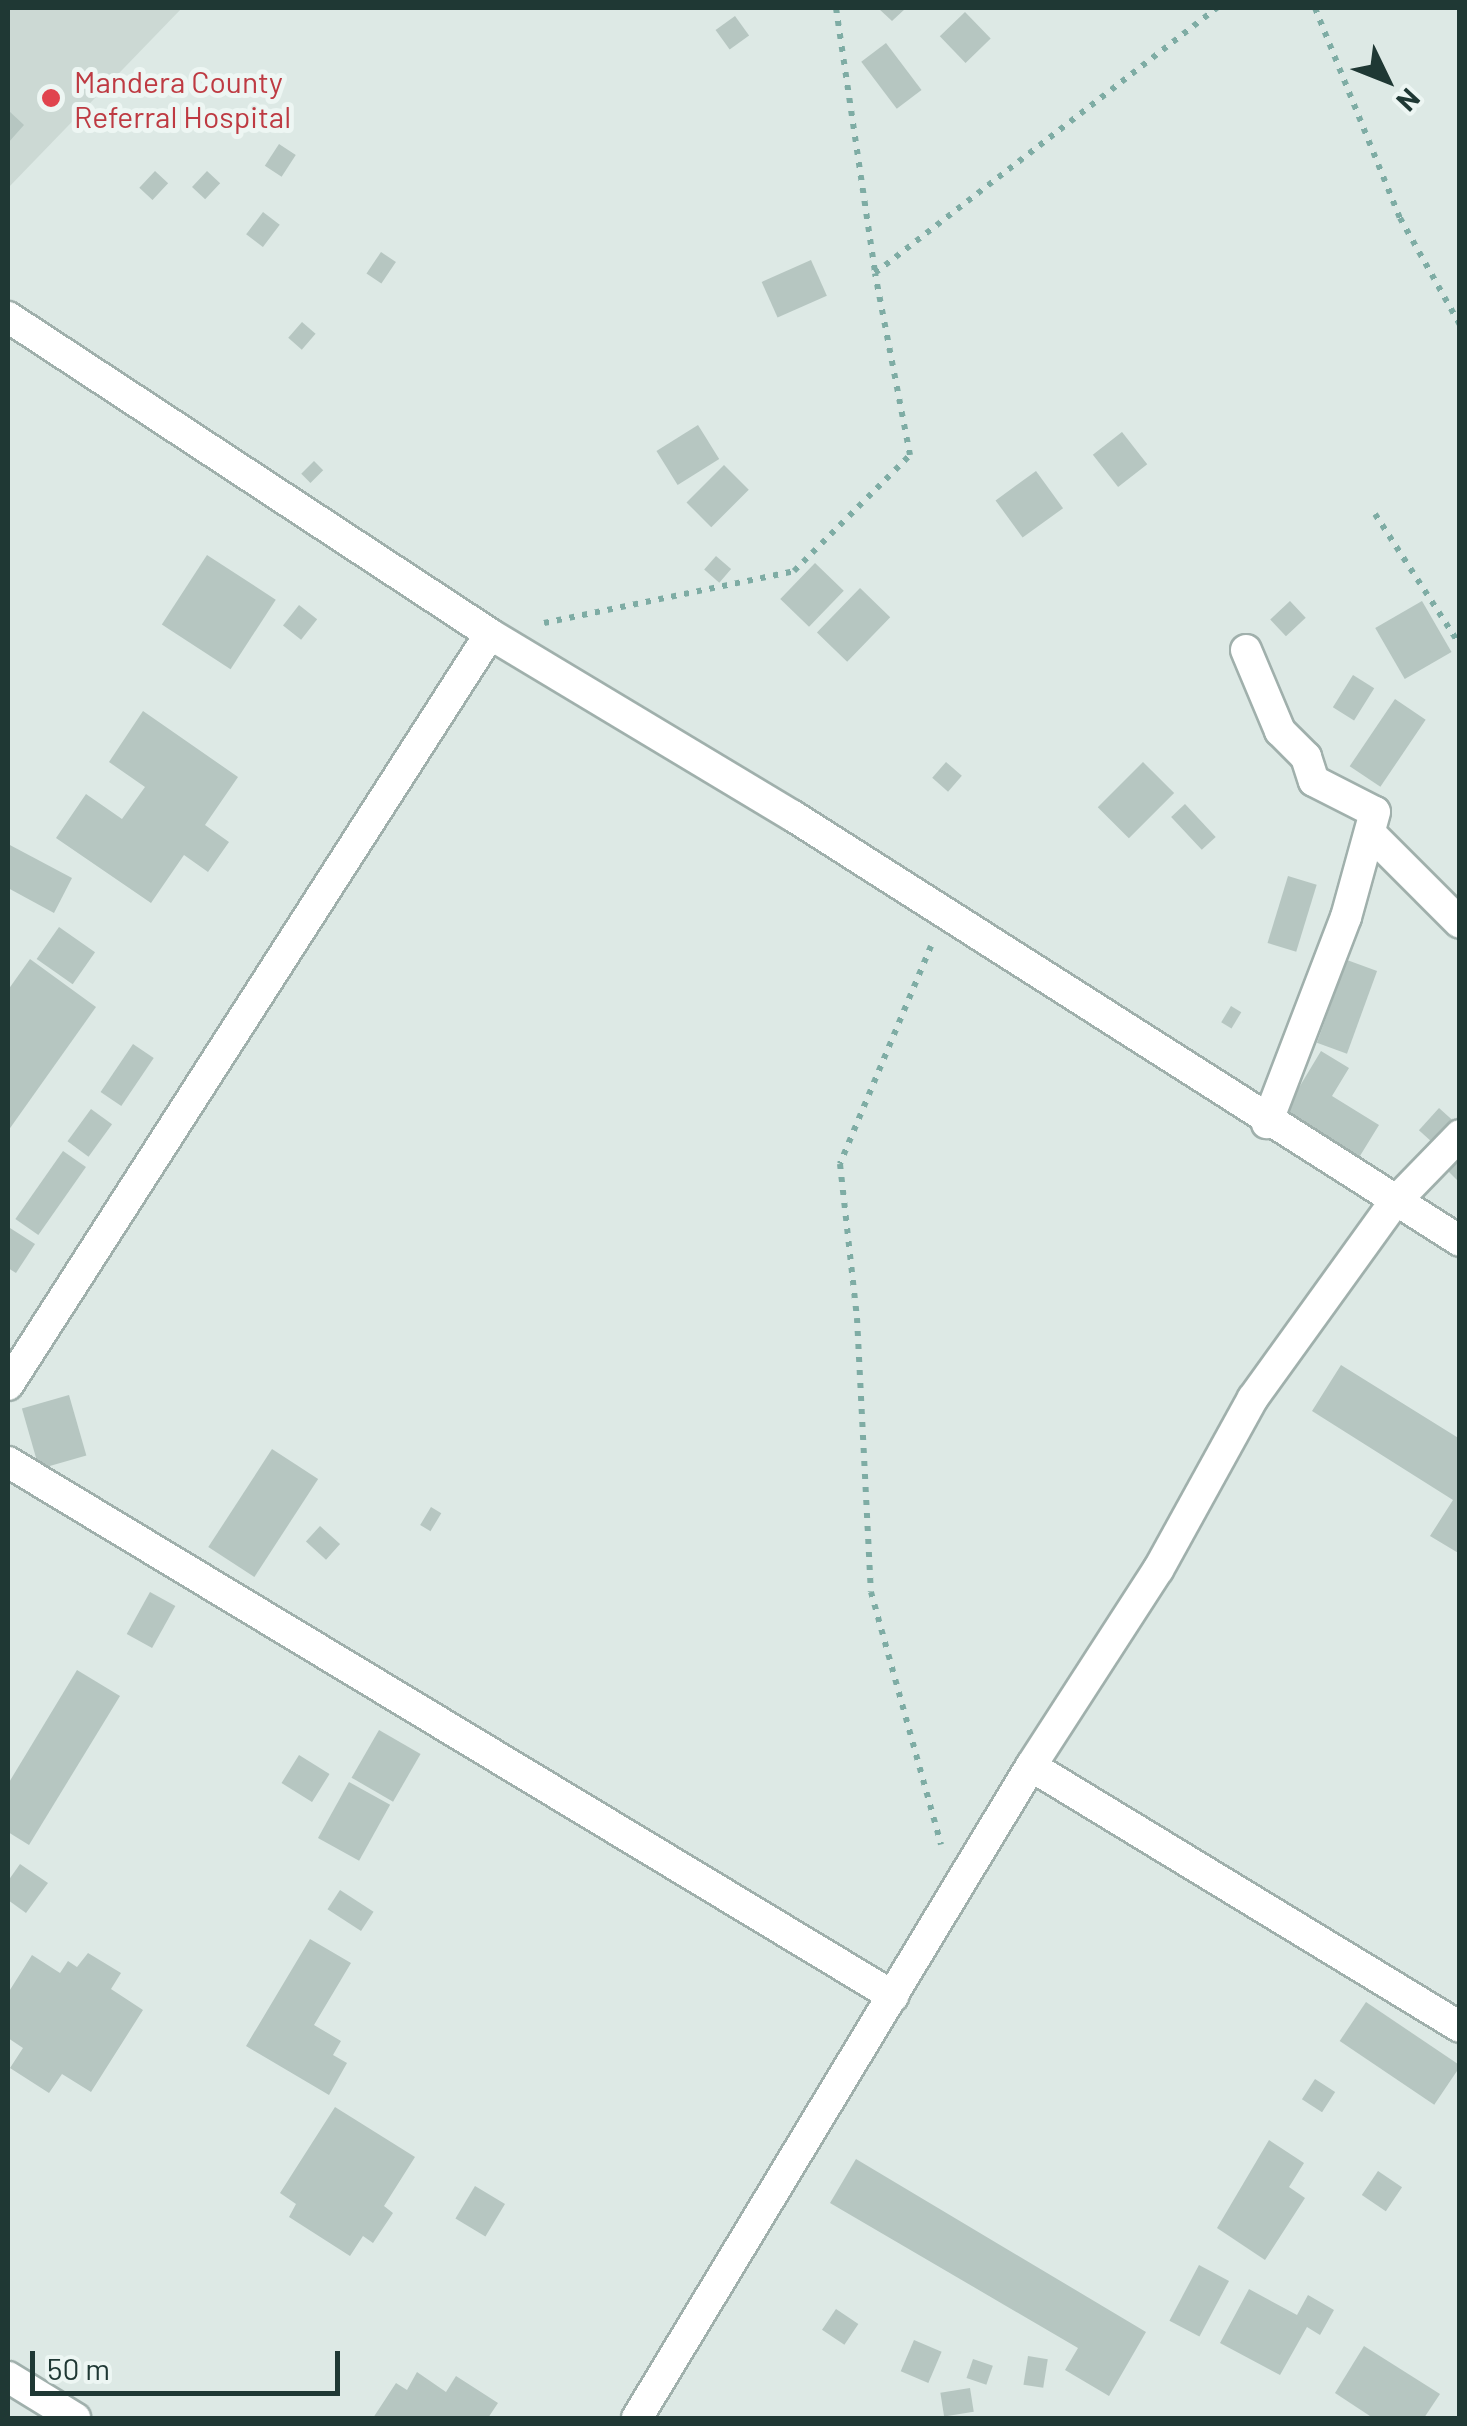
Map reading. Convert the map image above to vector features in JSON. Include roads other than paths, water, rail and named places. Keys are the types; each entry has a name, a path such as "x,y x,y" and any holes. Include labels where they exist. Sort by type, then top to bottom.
{"street":[{"path":"8,317 490,634 946,912 1267,1123 1394,1204 1460,1240"},
{"path":"8,1385 490,634"},
{"path":"1246,650 1280,731 1306,756 1314,782 1375,812 1372,834 1267,1123"},
{"path":"1372,834 1460,923"},
{"path":"637,2418 956,1895 1030,1766 1158,1570 1254,1398 1394,1204 1460,1135"},
{"path":"8,1462 893,1996"},
{"path":"1030,1766 1460,2027"},
{"path":"8,2376 76,2418"}],"place":[{"name":"Mandera County Referral Hospital","path":"51,98"}]}
